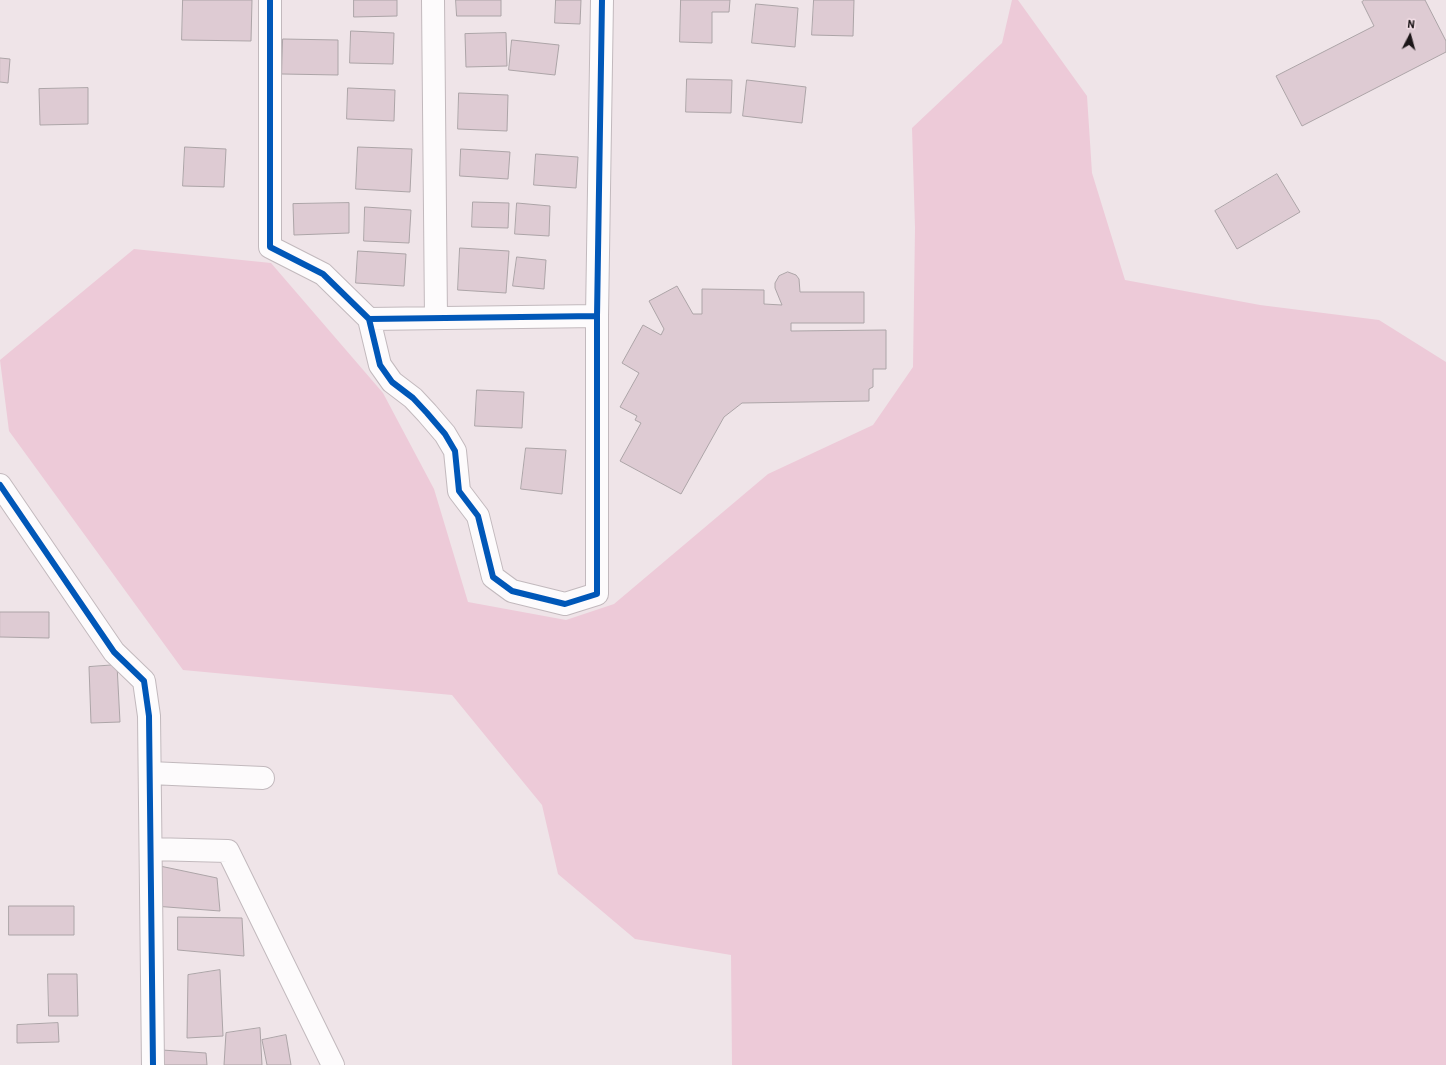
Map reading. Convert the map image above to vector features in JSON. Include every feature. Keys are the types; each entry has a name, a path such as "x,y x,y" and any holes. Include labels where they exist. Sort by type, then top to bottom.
{"street":[{"path":"270,0 270,247 323,274 369,319 380,365 392,382 413,398 445,434 455,451 459,491 478,516 494,577 512,591 565,604 597,594 597,316 602,0"},
{"path":"433,0 436,318"},
{"path":"369,319 597,316"},
{"path":"0,485 114,652 144,681 149,716 153,1065"},
{"path":"150,773 263,778"},
{"path":"151,849 228,851 333,1065"}],"shaded area":[{"path":"1012,0 1018,0 1087,96 1092,173 1125,280 1260,305 1379,320 1446,362 1446,1065 732,1065 731,955 635,939 558,874 542,805 452,695 183,670 9,431 0,360 134,249 271,263 383,393 434,489 468,602 566,620 614,604 768,474 873,425 913,367 915,228 912,128 1002,43"}],"building":[{"path":"183,0 252,0 251,41 182,40"},
{"path":"354,0 397,0 397,16 354,17"},
{"path":"456,0 501,0 501,16 457,16"},
{"path":"556,0 581,0 580,24 555,23"},
{"path":"681,0 730,0 729,12 712,12 712,43 680,42"},
{"path":"814,0 854,0 853,36 812,35"},
{"path":"1365,0 1425,0 1446,41 1446,52 1302,126 1276,76 1374,26 1362,2"},
{"path":"756,4 798,8 795,47 752,43"},
{"path":"351,31 394,33 393,64 350,63"},
{"path":"506,33 507,66 466,67 465,34"},
{"path":"283,39 338,40 338,75 282,74"},
{"path":"512,40 559,45 555,75 509,70"},
{"path":"0,58 10,59 8,83 0,82"},
{"path":"687,79 732,80 731,113 686,112"},
{"path":"747,80 806,87 802,123 743,116"},
{"path":"88,88 88,124 40,125 39,89"},
{"path":"348,88 395,90 394,121 347,119"},
{"path":"459,93 508,95 507,131 458,129"},
{"path":"185,147 226,149 224,187 183,186"},
{"path":"358,147 412,149 410,192 356,189"},
{"path":"461,149 510,152 508,179 460,176"},
{"path":"536,154 578,157 576,188 534,185"},
{"path":"1277,174 1300,212 1237,249 1215,211"},
{"path":"473,202 509,203 508,228 472,227"},
{"path":"349,203 349,233 294,235 293,204"},
{"path":"517,203 550,206 549,236 515,234"},
{"path":"365,207 411,210 409,243 364,241"},
{"path":"460,248 509,251 506,293 458,290"},
{"path":"358,251 406,254 404,286 356,283"},
{"path":"517,257 546,260 544,289 513,286"},
{"path":"788,272 796,275 799,279 800,292 864,292 864,323 791,323 791,331 886,330 886,369 873,369 873,387 869,389 869,401 742,403 724,417 681,494 620,461 641,423 635,420 637,416 620,407 639,373 622,363 643,325 661,335 664,329 649,301 677,286 693,314 702,314 702,289 764,290 764,304 782,305 775,288 775,283 779,276"},
{"path":"477,390 524,392 522,428 475,426"},
{"path":"526,448 566,450 562,494 521,489"},
{"path":"0,612 49,612 49,638 0,637"},
{"path":"117,665 120,722 91,723 89,667"},
{"path":"155,865 217,878 220,911 154,906"},
{"path":"9,906 74,906 74,935 9,935"},
{"path":"178,917 242,918 244,956 178,950"},
{"path":"220,970 223,1036 187,1038 188,975"},
{"path":"48,974 77,974 78,1016 49,1016"},
{"path":"58,1023 59,1042 17,1043 17,1025"},
{"path":"260,1028 262,1065 224,1065 226,1033"},
{"path":"286,1035 291,1065 267,1065 262,1040"},
{"path":"162,1050 206,1053 207,1065 163,1065"}],"cycle path":[{"path":"270,0 270,247 323,274 369,319 597,316 602,0"},
{"path":"369,319 380,365 392,382 413,398 427,413 445,434 455,451 459,491 478,516 493,577 512,591 565,604 597,594 597,316"},
{"path":"0,485 114,652 144,681 149,716 153,1065"}]}
